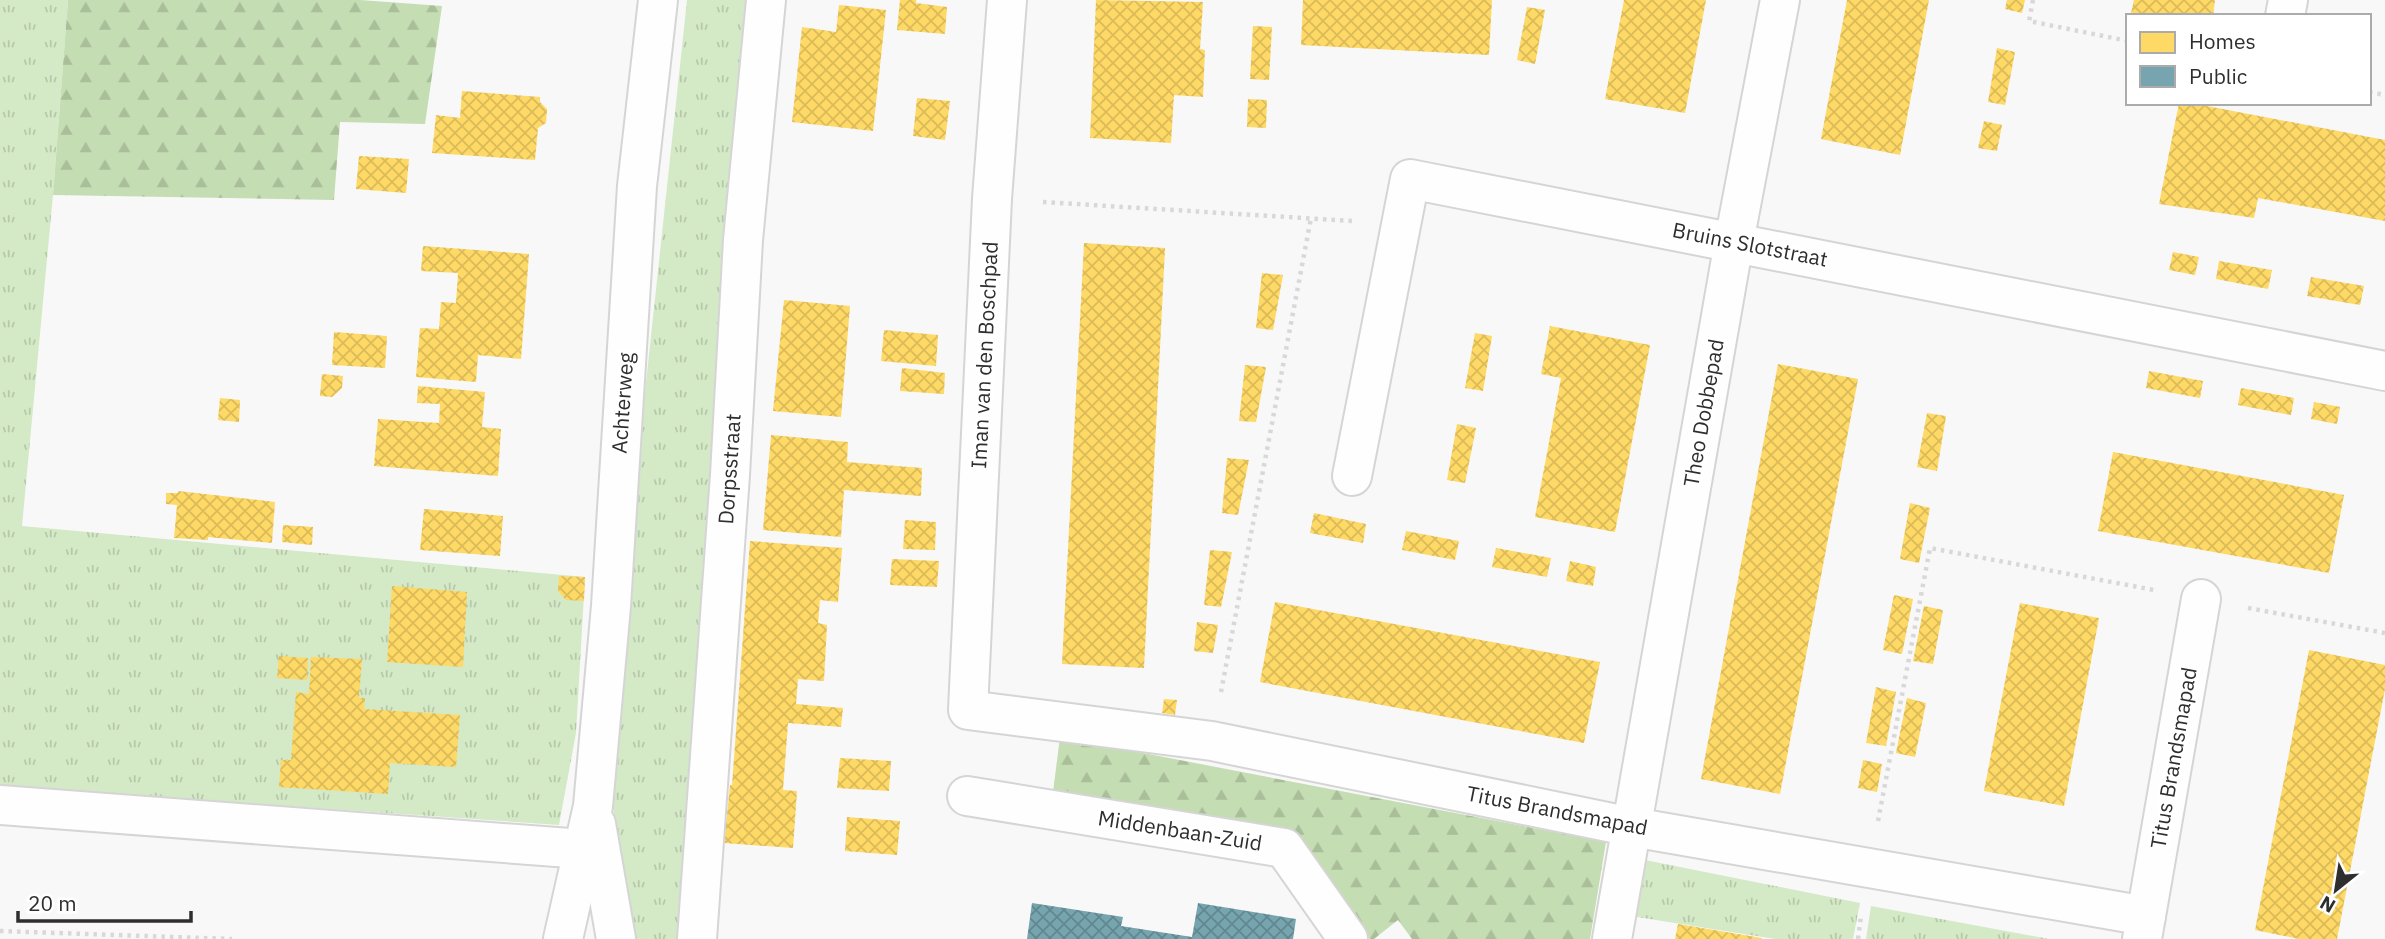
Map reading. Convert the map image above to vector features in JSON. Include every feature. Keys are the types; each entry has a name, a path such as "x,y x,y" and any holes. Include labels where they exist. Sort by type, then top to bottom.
{"street":[{"name":"Achterweg","path":"563,939 593,806 611,606 637,186 658,0"},
{"name":"Dorpsstraat","path":"697,939 729,489 743,240 766,0"},
{"name":"Iman van den Boschpad","path":"968,710 992,199 1007,0"},
{"name":"Theo Dobbepad","path":"1612,939 1734,242 1780,0"},
{"name":"Bruins Slotstraat","path":"1352,476 1410,179 2385,370"},
{"name":"Titus Brandsmapad","path":"968,710 1212,741 1632,827 1869,868 2144,928 2201,599"},
{"name":"Middenbaan-Zuid","path":"967,796 1284,848 1348,939"},
{"path":"0,804 583,849"},
{"name":"Achterweg","path":"593,806 616,939"}],"path":[{"path":"2033,0 2029,21 2126,41"},
{"path":"992,199 1402,224"},
{"path":"1212,741 1311,218"},
{"path":"1869,868 1930,548"},
{"path":"0,931 232,939"}],"green space":[{"path":"0,0 68,0 22,526 585,577 576,733 559,825 0,786"},
{"path":"68,0 360,0 442,6 425,124 340,122 334,200 53,195"},
{"path":"687,0 746,0 678,939 635,939 624,886 612,798 617,771 636,476"},
{"path":"1060,737 1606,842 1590,939 1412,939 1398,920 1374,939 1370,939 1290,831 1053,792"},
{"path":"1640,859 1860,903 1853,939 1775,939 1631,916"},
{"path":"1871,906 2049,939 1866,939"}],"building: Homes":[{"path":"900,0 916,0 916,3 947,7 945,34 897,30"},
{"path":"1096,0 1203,2 1200,49 1205,50 1203,97 1174,95 1171,143 1090,138"},
{"path":"1303,0 1492,0 1489,55 1301,45"},
{"path":"1624,0 1706,0 1685,113 1605,99"},
{"path":"1847,0 1929,0 1900,155 1821,139"},
{"path":"2007,0 2025,0 2022,13 2005,9"},
{"path":"2134,0 2215,0 2213,14 2131,13"},
{"path":"839,5 886,10 873,131 792,122 802,27 836,32"},
{"path":"1527,7 1545,10 1535,64 1517,60"},
{"path":"1253,26 1272,27 1269,80 1250,79"},
{"path":"1997,48 2015,52 2005,105 1988,102"},
{"path":"462,91 540,97 540,102 547,109 546,123 538,128 535,160 432,153 436,115 460,118"},
{"path":"917,98 950,101 945,140 913,136"},
{"path":"1248,99 1267,100 1266,128 1247,127"},
{"path":"2179,105 2201,105 2385,140 2385,221 2258,198 2254,218 2159,204"},
{"path":"1984,121 2002,125 1997,151 1978,148"},
{"path":"359,156 409,159 406,193 356,189"},
{"path":"1084,243 1165,248 1144,668 1062,664"},
{"path":"423,246 529,254 521,359 478,355 476,382 416,377 420,328 439,329 441,302 456,303 458,273 421,271"},
{"path":"2173,252 2199,257 2195,275 2169,270"},
{"path":"2219,261 2272,270 2268,289 2216,279"},
{"path":"1262,273 1283,275 1273,330 1256,328"},
{"path":"2311,277 2364,286 2360,305 2307,296"},
{"path":"784,300 850,306 841,417 773,411"},
{"path":"1550,326 1650,345 1615,532 1535,517 1561,378 1541,374"},
{"path":"884,330 938,335 936,366 881,361"},
{"path":"334,332 387,336 385,368 332,365"},
{"path":"1475,333 1492,336 1483,391 1465,388"},
{"path":"1778,364 1858,379 1780,794 1701,779"},
{"path":"1245,365 1266,367 1256,422 1239,421"},
{"path":"902,368 945,373 944,394 900,391"},
{"path":"2149,371 2203,381 2200,398 2146,388"},
{"path":"322,374 343,376 342,388 332,397 320,396"},
{"path":"418,386 485,392 482,427 501,429 498,476 374,466 378,419 439,423 440,404 417,403"},
{"path":"2241,388 2294,398 2291,415 2238,405"},
{"path":"220,398 240,400 239,422 218,420"},
{"path":"2314,402 2340,407 2337,424 2311,419"},
{"path":"1927,413 1946,416 1937,471 1917,467"},
{"path":"1457,424 1476,428 1465,483 1447,480"},
{"path":"771,435 848,442 847,462 922,468 921,496 844,490 841,537 763,530"},
{"path":"2113,452 2344,495 2329,573 2098,531"},
{"path":"1227,458 1249,460 1238,515 1222,513"},
{"path":"178,491 275,502 272,543 208,537 208,540 174,538 177,505 166,504 166,493"},
{"path":"1910,503 1930,508 1919,563 1900,559"},
{"path":"424,509 503,516 500,556 420,550"},
{"path":"1314,513 1366,524 1363,543 1310,533"},
{"path":"905,520 936,522 935,550 903,549"},
{"path":"283,525 313,527 312,545 282,542"},
{"path":"1406,531 1459,541 1455,560 1402,550"},
{"path":"750,541 842,548 838,602 820,600 818,623 827,625 824,681 798,679 796,704 843,708 841,727 788,723 783,790 797,791 793,848 724,843 732,785"},
{"path":"1496,548 1551,558 1547,577 1492,567"},
{"path":"1210,550 1232,552 1221,607 1204,605"},
{"path":"892,559 939,561 937,587 890,585"},
{"path":"1570,561 1596,567 1593,586 1566,581"},
{"path":"559,576 585,577 584,601 566,600 558,591"},
{"path":"392,586 467,592 463,667 387,662"},
{"path":"1894,595 1913,599 1902,654 1883,650"},
{"path":"1275,602 1600,662 1584,743 1260,682"},
{"path":"2020,603 2099,618 2064,806 1984,791"},
{"path":"1924,606 1943,610 1933,664 1913,661"},
{"path":"1197,622 1218,625 1213,653 1194,651"},
{"path":"2309,650 2385,665 2385,689 2337,939 2299,939 2255,930"},
{"path":"279,656 308,658 307,680 277,678"},
{"path":"311,657 362,659 359,698 365,698 364,709 460,715 456,767 390,763 388,794 279,787 281,760 291,760 296,692 309,694"},
{"path":"1876,687 1896,692 1886,746 1866,743"},
{"path":"1907,698 1926,703 1915,757 1896,753"},
{"path":"1164,699 1177,700 1175,715 1162,713"},
{"path":"840,758 891,761 889,791 837,788"},
{"path":"1863,760 1882,764 1877,792 1858,788"},
{"path":"847,817 900,821 897,855 845,851"},
{"path":"1678,924 1762,938 1762,939 1675,939"}],"building: Public":[{"path":"1032,903 1123,917 1121,926 1192,937 1198,903 1296,919 1293,939 1027,939"}]}
